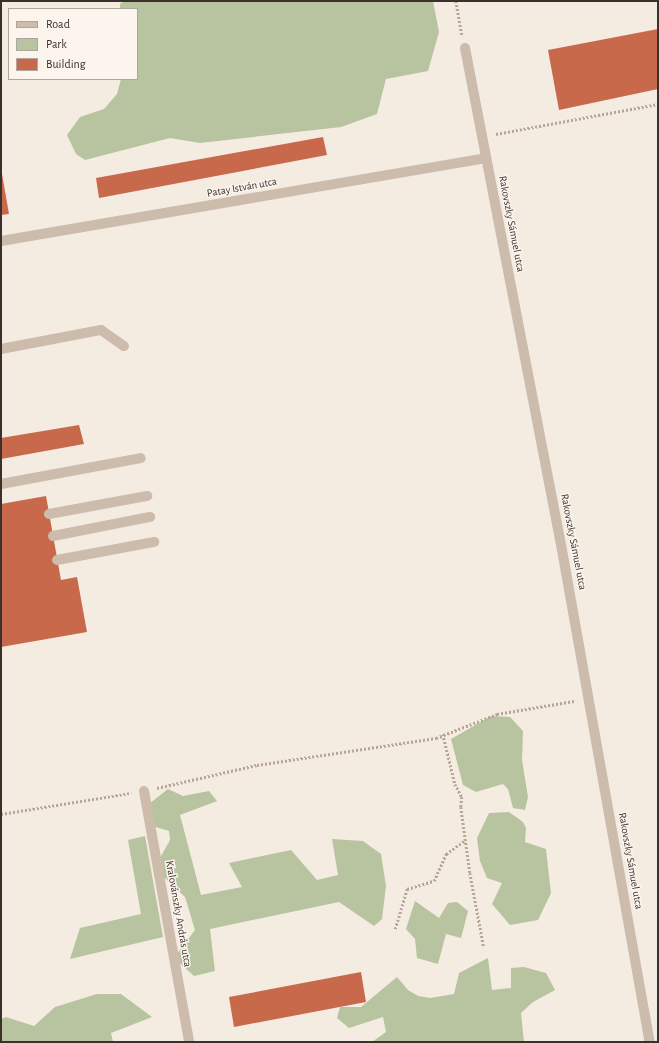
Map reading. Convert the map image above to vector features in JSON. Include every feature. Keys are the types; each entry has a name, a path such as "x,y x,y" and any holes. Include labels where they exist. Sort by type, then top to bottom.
{"street":[{"name":"Rakovszky Sámuel utca","path":"465,48 589,699 650,1042"},
{"name":"Patay István utca","path":"1,240 486,158"},
{"path":"1,349 101,330 124,346"},
{"path":"1,484 141,458"},
{"path":"49,514 147,496"},
{"path":"53,536 150,517"},
{"path":"57,560 154,542"},
{"name":"Kralovánszky András utca","path":"144,791 189,1042"}],"path":[{"path":"456,1 465,48"},
{"path":"482,137 658,104"},
{"path":"1,814 144,791 257,765 436,738 471,722 514,710 589,699"},
{"path":"443,734 456,784 462,797 461,807 484,948"},
{"path":"395,929 407,889 434,880 446,854 466,840"}],"green space":[{"path":"124,1 433,1 439,32 428,71 386,79 377,114 341,127 200,143 170,138 85,160 76,154 67,135 80,117 104,109 117,94 121,80 138,80 138,8 120,8 120,4"},
{"path":"491,716 510,717 523,731 522,760 528,797 525,810 513,808 508,789 503,784 476,792 463,785 451,739"},
{"path":"168,789 183,796 209,791 217,801 180,815 201,895 242,887 229,863 291,850 317,880 338,875 332,839 363,841 381,854 386,886 382,919 374,926 339,902 210,929 215,971 194,976 174,958 195,930 185,897 164,877 160,858 170,840 169,831 149,825 145,807"},
{"path":"509,812 523,822 526,828 525,842 546,849 551,893 538,920 510,925 492,904 502,883 487,878 480,861 477,838 489,813"},
{"path":"145,836 163,937 70,959 80,928 141,914 128,840"},
{"path":"415,901 439,918 448,903 457,902 468,911 461,938 446,934 438,964 417,958 415,939 406,929"},
{"path":"488,958 492,990 511,988 511,968 524,967 546,973 555,990 533,1002 521,1013 524,1042 372,1042 386,1032 383,1017 349,1028 337,1018 340,1007 361,1007 397,977 408,990 418,996 430,998 454,994 459,973"},
{"path":"97,994 121,994 152,1017 111,1033 113,1042 1,1042 1,1019 6,1017 34,1026 55,1007"}],"building":[{"path":"658,29 658,89 559,110 548,50"},
{"path":"323,137 327,155 99,198 96,178"},
{"path":"2,174 9,214 1,215 1,175"},
{"path":"79,425 84,444 1,459 1,438"},
{"path":"46,496 61,580 77,577 87,632 1,647 1,504"},
{"path":"361,972 366,1002 234,1027 229,997"}]}
